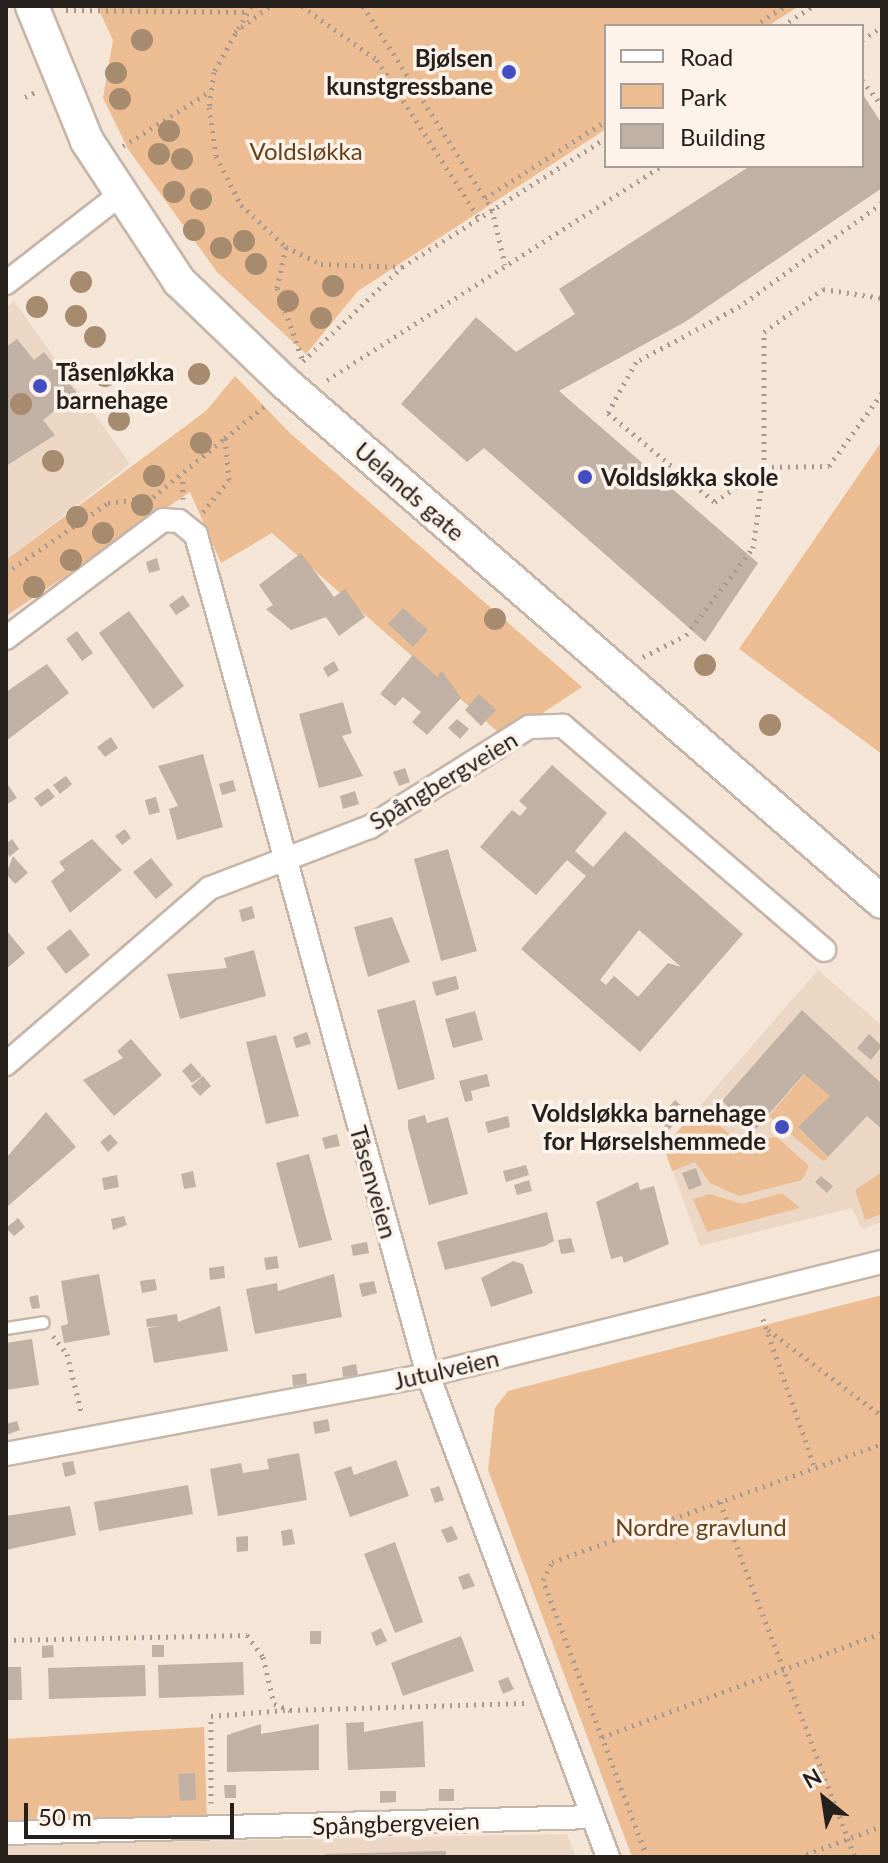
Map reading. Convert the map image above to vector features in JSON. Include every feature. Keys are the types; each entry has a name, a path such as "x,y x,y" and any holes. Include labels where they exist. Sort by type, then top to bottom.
{"street":[{"name":"Uelands gate","path":"32,6 68,103 118,196 179,281 284,382 882,902"},
{"path":"6,283 118,196"},
{"path":"6,638 158,523 185,516"},
{"name":"Tåsenveien","path":"185,516 201,550 428,1375 608,1857"},
{"name":"Spångbergveien","path":"6,1064 210,888 370,827 529,727 563,726 824,950"},
{"name":"Jutulveien","path":"6,1454 428,1375 882,1262"},
{"name":"Spångbergveien","path":"6,1833 593,1817"}],"lane":[{"path":"6,1328 43,1322"}],"path":[{"path":"230,35 270,6"},
{"path":"302,6 377,60 479,218"},
{"path":"363,6 492,209 505,265"},
{"path":"757,24 785,6"},
{"path":"785,24 813,6"},
{"path":"249,9 230,35 210,91 210,129 225,176 241,205 286,247 321,264 402,267"},
{"path":"65,10 249,9"},
{"path":"864,39 882,27"},
{"path":"864,83 882,106"},
{"path":"121,147 210,91"},
{"path":"485,198 604,122"},
{"path":"286,247 277,288 303,361 402,267 604,139"},
{"path":"327,380 659,168"},
{"path":"882,203 740,306 636,362 608,413 715,502 764,467 829,466 882,393"},
{"path":"643,657 686,635 753,548 764,467 764,332 823,289 882,298"},
{"path":"6,573 108,503 153,497 183,476 266,404"},
{"path":"183,476 185,516 223,493 230,465 225,438"},
{"path":"763,1319 815,1468"},
{"path":"43,1322 67,1354 88,1440"},
{"path":"768,1330 882,1416"},
{"path":"647,1857 543,1580 552,1562 882,1444"},
{"path":"720,1502 855,1857"},
{"path":"602,1737 882,1633"},
{"path":"6,1640 247,1635 263,1657 274,1704 290,1710"},
{"path":"212,1828 211,1716 290,1710 551,1702"},
{"path":"799,1857 882,1826"}],"shaded area":[{"name":"Tåsenløkka barnehage","path":"14,301 130,464 6,560 6,308"},
{"name":"Voldsløkka barnehage for Hørselshemmede","path":"818,970 882,1026 882,1222 862,1229 852,1208 700,1246 664,1147"},
{"path":"567,1834 576,1857 6,1857 6,1845"}],"green space":[{"name":"Voldsløkka","path":"97,6 799,6 771,24 604,24 604,130 358,291 306,354 217,272 128,149 103,98 113,40"},
{"path":"235,376 291,434 582,687 505,738 272,533 221,563 190,492 6,616 6,560 206,411"},
{"path":"882,441 882,754 739,649"},
{"path":"805,1074 831,1097 798,1127 828,1158 823,1161 769,1116"},
{"path":"699,1107 738,1142 777,1137 809,1166 802,1180 739,1196 710,1183 695,1162 672,1171 664,1147"},
{"path":"882,1172 882,1214 865,1220 855,1190"},
{"path":"782,1193 800,1208 707,1232 693,1199 710,1194 742,1204"},
{"name":"Nordre gravlund","path":"882,1295 882,1857 632,1857 488,1470 495,1408 508,1391"},
{"path":"204,1727 207,1823 6,1826 6,1739"}],"building":[{"path":"864,96 882,124 882,188 685,322 559,391 758,563 705,642 484,448 467,462 401,404 476,317 516,352 575,314 559,289 747,168 864,168"},
{"path":"17,339 34,360 44,352 77,393 43,420 55,435 6,466 6,347"},
{"path":"301,553 334,597 345,589 365,617 339,636 326,617 291,630 266,609 273,605 259,585"},
{"path":"157,558 160,570 149,573 146,562"},
{"path":"183,595 190,606 176,615 169,605"},
{"path":"403,608 428,630 413,647 388,624"},
{"path":"129,611 184,686 153,709 99,633"},
{"path":"77,631 93,653 82,661 66,639"},
{"path":"413,655 437,677 442,671 461,698 427,735 412,722 421,712 403,697 395,706 380,694"},
{"path":"334,661 339,670 328,677 323,668"},
{"path":"47,664 69,693 6,741 6,692"},
{"path":"479,694 496,710 481,726 465,710"},
{"path":"343,702 352,733 342,736 363,776 319,788 299,714"},
{"path":"457,719 469,729 460,739 448,728"},
{"path":"111,737 118,748 105,757 97,747"},
{"path":"203,754 223,827 177,840 169,809 178,806 158,766"},
{"path":"552,765 607,813 575,851 593,867 625,831 743,934 640,1052 521,949 586,876 567,860 536,895 480,847 512,810 520,816 527,808 519,801","holes":["639,930 681,967 668,963 638,997 614,976 606,985 600,980"]},
{"path":"405,768 410,782 399,786 393,772"},
{"path":"66,776 72,784 60,794 53,785"},
{"path":"233,780 236,791 222,795 219,784"},
{"path":"6,782 17,798 6,805"},
{"path":"48,788 55,797 41,807 34,798"},
{"path":"355,791 359,804 343,809 340,796"},
{"path":"156,797 160,812 149,815 145,800"},
{"path":"125,829 131,838 122,845 115,836"},
{"path":"12,839 19,849 9,857 6,844"},
{"path":"92,839 122,870 70,913 51,881 65,870 59,862"},
{"path":"448,849 477,951 441,961 414,859"},
{"path":"13,856 28,873 15,884 6,874"},
{"path":"151,858 173,885 156,899 133,872"},
{"path":"252,906 255,918 242,922 239,910"},
{"path":"392,917 410,962 368,977 354,927"},
{"path":"70,929 90,955 66,974 46,948"},
{"path":"6,930 25,953 6,969"},
{"path":"254,950 266,996 180,1019 167,974 227,968 224,958"},
{"path":"456,976 459,989 436,996 432,982"},
{"path":"415,1000 435,1079 398,1090 377,1010"},
{"path":"802,1010 882,1084 882,1129 867,1116 828,1157 798,1127 830,1096 804,1074 755,1130 722,1101"},
{"path":"475,1011 483,1040 453,1048 445,1019"},
{"path":"307,1032 311,1044 296,1048 293,1037"},
{"path":"869,1034 882,1046 871,1060 857,1048"},
{"path":"276,1035 299,1116 266,1124 246,1042"},
{"path":"131,1039 162,1075 114,1116 83,1080 123,1058 117,1051"},
{"path":"191,1063 202,1076 192,1083 182,1071"},
{"path":"487,1074 490,1086 471,1091 473,1100 465,1102 459,1081"},
{"path":"203,1076 211,1086 200,1096 191,1086"},
{"path":"675,1100 686,1110 669,1130 658,1120"},
{"path":"46,1112 76,1147 8,1206 6,1158"},
{"path":"425,1115 427,1123 448,1117 468,1194 429,1205 408,1128 408,1120"},
{"path":"508,1116 510,1127 488,1133 485,1122"},
{"path":"110,1134 118,1143 108,1152 100,1142"},
{"path":"337,1134 340,1146 325,1149 322,1138"},
{"path":"309,1154 332,1240 299,1248 276,1163"},
{"path":"526,1165 529,1175 506,1182 503,1171"},
{"path":"696,1168 702,1185 689,1190 682,1173"},
{"path":"193,1171 196,1187 184,1189 181,1174"},
{"path":"117,1175 119,1187 104,1190 102,1178"},
{"path":"821,1176 833,1186 827,1193 815,1182"},
{"path":"529,1180 532,1191 517,1195 514,1185"},
{"path":"638,1182 640,1190 654,1186 669,1244 624,1263 622,1256 611,1259 596,1202"},
{"path":"547,1212 554,1241 545,1246 445,1270 437,1242"},
{"path":"124,1216 127,1225 113,1230 111,1219"},
{"path":"18,1218 25,1227 14,1236 6,1228"},
{"path":"571,1238 575,1252 561,1254 558,1240"},
{"path":"367,1242 369,1253 353,1256 351,1245"},
{"path":"277,1256 279,1268 266,1270 264,1258"},
{"path":"513,1261 523,1264 533,1293 491,1307 481,1278"},
{"path":"224,1266 225,1278 210,1280 209,1268"},
{"path":"99,1274 110,1335 64,1343 61,1326 68,1324 61,1281"},
{"path":"334,1274 342,1317 255,1334 246,1289 277,1283 278,1291"},
{"path":"155,1279 157,1290 142,1293 140,1281"},
{"path":"374,1281 377,1293 362,1297 359,1284"},
{"path":"38,1295 40,1308 32,1309 29,1297"},
{"path":"220,1306 228,1351 154,1363 148,1328 161,1326 147,1327 146,1319 177,1314 178,1322"},
{"path":"32,1339 39,1385 6,1390 6,1343"},
{"path":"356,1364 358,1375 343,1377 342,1367"},
{"path":"306,1373 307,1384 293,1386 292,1375"},
{"path":"328,1419 330,1431 315,1434 313,1422"},
{"path":"17,1421 20,1430 6,1435 6,1424"},
{"path":"299,1453 307,1500 218,1516 210,1469 241,1463 243,1473 269,1469 267,1459"},
{"path":"396,1460 409,1496 350,1517 334,1472 351,1466 354,1475"},
{"path":"73,1461 76,1474 65,1477 62,1463"},
{"path":"188,1485 193,1514 99,1531 94,1502"},
{"path":"439,1486 444,1500 435,1503 430,1489"},
{"path":"70,1506 76,1535 6,1550 6,1516"},
{"path":"452,1526 458,1539 447,1543 441,1530"},
{"path":"292,1529 295,1544 283,1546 281,1531"},
{"path":"248,1536 248,1551 237,1552 236,1537"},
{"path":"395,1542 423,1622 395,1633 364,1554"},
{"path":"469,1573 475,1586 463,1590 458,1577"},
{"path":"381,1628 387,1641 376,1646 371,1633"},
{"path":"310,1631 321,1631 321,1644 310,1644"},
{"path":"461,1636 474,1671 403,1696 391,1663"},
{"path":"53,1645 54,1657 42,1658 42,1646"},
{"path":"152,1645 164,1645 164,1657 152,1657"},
{"path":"243,1662 244,1695 159,1698 158,1665"},
{"path":"145,1665 146,1696 49,1699 48,1668"},
{"path":"6,1667 21,1667 22,1700 6,1700"},
{"path":"508,1677 514,1689 503,1694 498,1681"},
{"path":"423,1721 425,1767 348,1770 346,1723 364,1722 364,1732"},
{"path":"261,1724 261,1734 319,1724 319,1770 227,1772 227,1735"},
{"path":"195,1773 196,1800 180,1801 178,1774"},
{"path":"224,1785 236,1785 236,1798 225,1798"},
{"path":"439,1789 454,1789 454,1801 439,1801"},
{"path":"380,1791 396,1791 396,1802 380,1803"},
{"path":"446,1851 446,1857 326,1857 325,1854"}],"place":[{"name":"Bjølsen kunstgressbane","path":"509,72"},
{"name":"Tåsenløkka barnehage","path":"40,386"},
{"name":"Voldsløkka skole","path":"585,477"},
{"name":"Voldsløkka barnehage for Hørselshemmede","path":"782,1127"}]}
